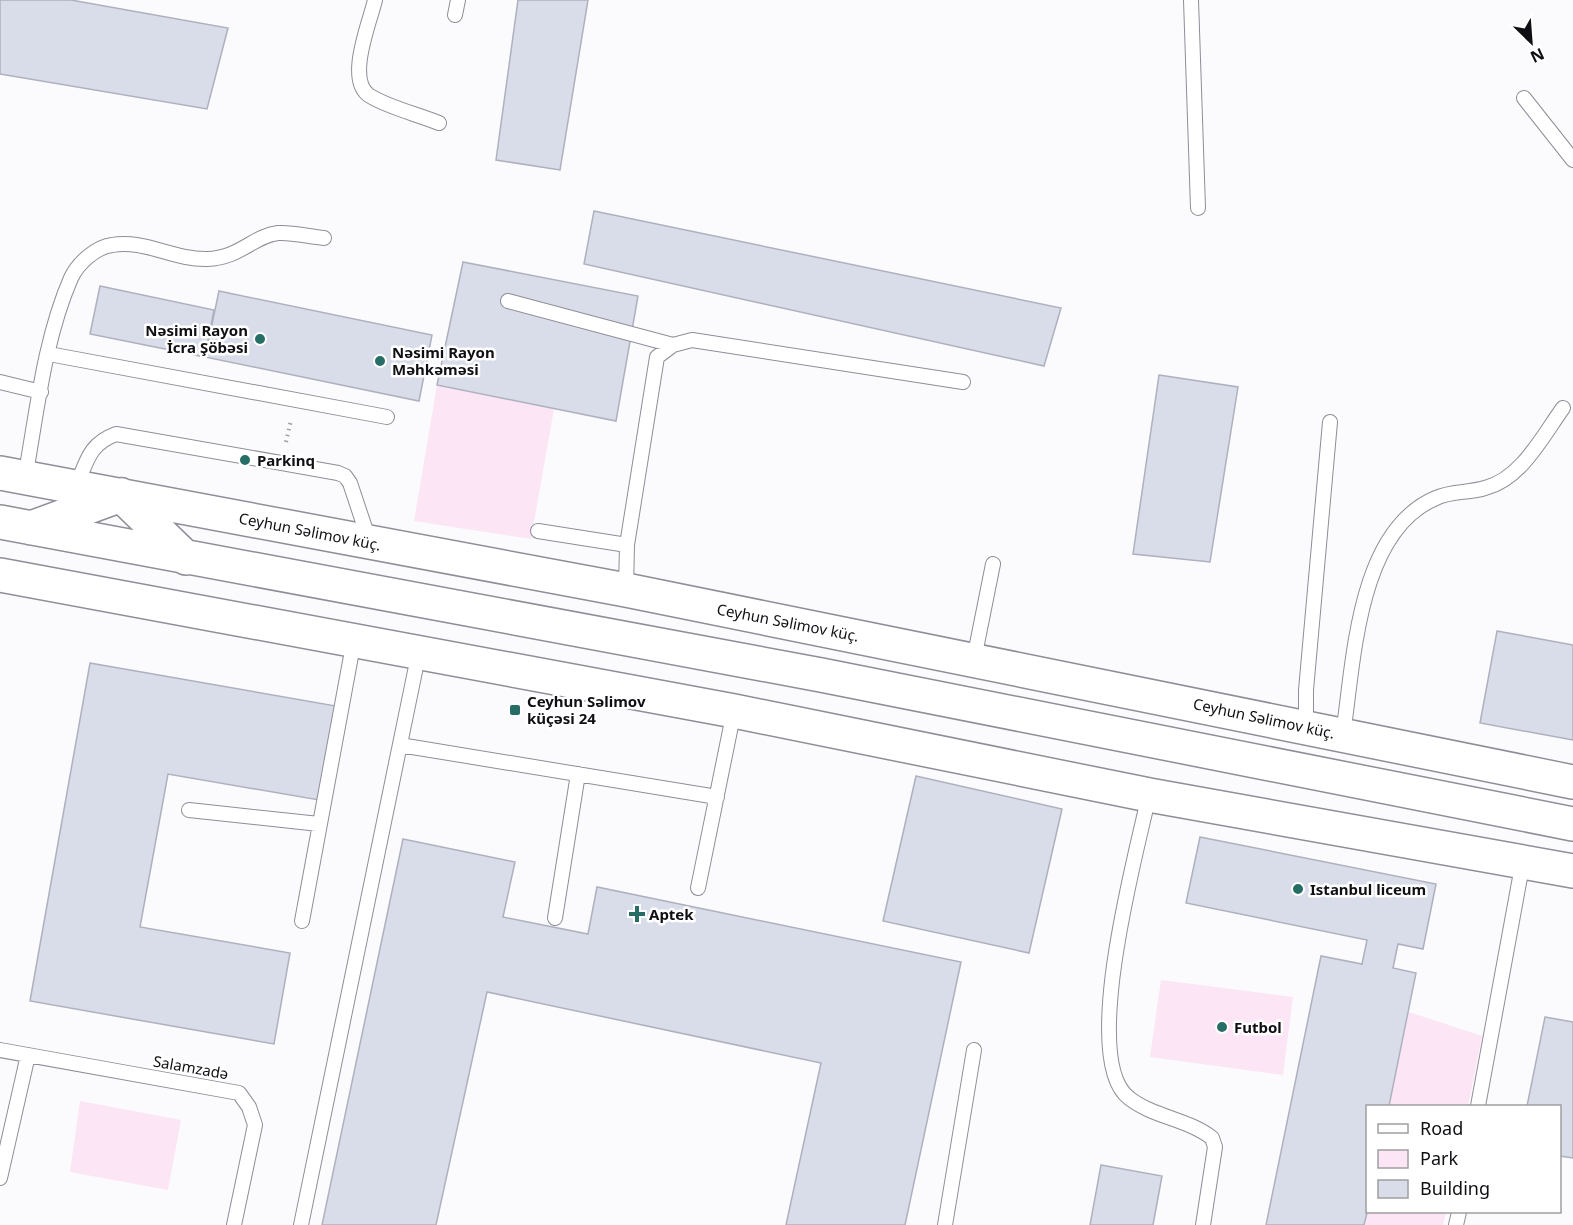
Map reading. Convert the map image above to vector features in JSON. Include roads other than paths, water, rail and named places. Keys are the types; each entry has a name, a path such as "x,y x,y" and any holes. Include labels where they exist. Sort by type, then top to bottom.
{"main road":[{"name":"Ceyhun Səlimov küç.","path":"12,476 626,590 1573,782"},
{"path":"16,525 122,495 186,558"},
{"path":"16,525 821,675 1573,824"},
{"path":"0,575 734,711 1149,795 1523,861 1573,872"},
{"path":"821,675 974,659"}],"lane":[{"path":"375,0 358,65 359,80 368,95 439,123"},
{"path":"455,15 458,0"},
{"path":"1191,0 1198,208"},
{"path":"1524,98 1573,160"},
{"path":"12,476 41,392 49,354 72,276 88,256 110,245 132,243 166,253 222,259 244,250 261,239 279,233 324,238"},
{"path":"508,301 674,345"},
{"path":"626,590 627,545 657,357 674,345 692,340 963,382"},
{"path":"49,354 387,417"},
{"path":"0,382 41,392"},
{"path":"1343,735 1365,596 1381,553 1403,519 1436,497 1486,488 1514,473 1563,408"},
{"path":"1306,727 1306,690 1330,422"},
{"path":"76,487 91,451 102,440 116,434 338,473 345,476 350,483 369,542"},
{"path":"538,531 627,545"},
{"path":"974,659 993,564"},
{"path":"302,921 354,640"},
{"path":"301,1225 419,652"},
{"path":"699,888 734,711"},
{"path":"400,745 717,797"},
{"path":"555,918 578,774"},
{"path":"1149,795 1115,954 1108,1036 1114,1071 1120,1086 1129,1098 1212,1138 1215,1147 1203,1225"},
{"path":"189,810 319,824"},
{"path":"1478,1105 1523,861"},
{"name":"Salamzadə","path":"0,1050 239,1093 249,1107 255,1125 234,1225"},
{"path":"945,1225 974,1050"},
{"path":"0,1178 28,1055"}],"place":[{"name":"Nəsimi Rayon İcra Şöbəsi","path":"260,339"},
{"name":"Nəsimi Rayon Məhkəməsi","path":"380,361"},
{"name":"Parkinq","path":"245,460"},
{"name":"Ceyhun Səlimov küçəsi 24","path":"515,710"},
{"name":"Istanbul liceum","path":"1298,889"},
{"name":"Aptek","path":"637,914"},
{"name":"Futbol","path":"1222,1027"}]}
